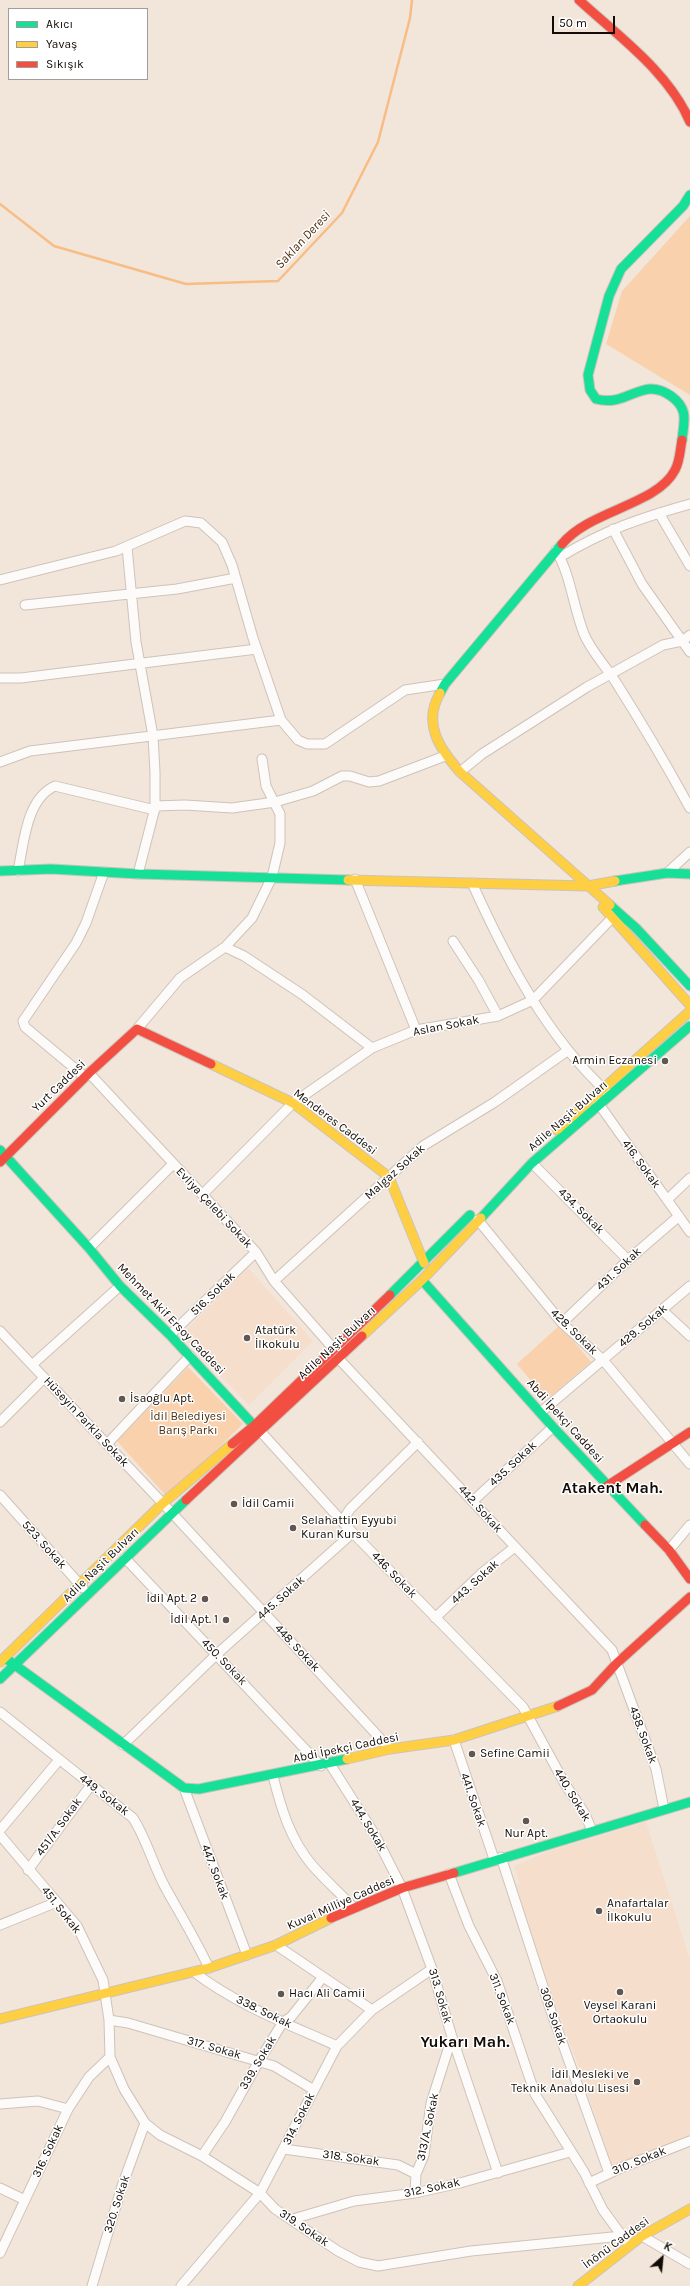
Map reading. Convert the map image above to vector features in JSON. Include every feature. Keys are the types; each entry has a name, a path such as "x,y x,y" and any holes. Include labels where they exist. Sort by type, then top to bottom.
{"street":[{"path":"578,0 669,85 688,114 690,122"},
{"path":"690,195 683,206 621,269 609,296 588,375 590,390 596,399 613,402 643,390 654,388 664,391 680,403 684,410 679,460 667,482 655,491 588,522 571,533 558,554 435,698 431,710 430,722 433,735 445,756 460,772 636,928 690,986"},
{"path":"558,554 613,529 690,504"},
{"path":"659,513 690,566"},
{"path":"0,580 116,551 185,521 201,523 214,533 222,542 236,578 257,649 281,720 298,740 307,744 324,744 405,690 446,684"},
{"path":"613,529 642,584 690,652"},
{"path":"127,546 133,592 136,642 154,736 155,808 138,874"},
{"path":"558,554 573,593 584,634 600,662 611,674 690,808"},
{"path":"25,605 133,592 177,589 236,578"},
{"path":"460,772 495,746 611,674 663,645 682,641 690,634"},
{"path":"0,678 21,678 140,662 257,649"},
{"path":"0,762 30,751 281,720"},
{"path":"18,870 29,819 39,800 48,789 55,786 155,808 185,804 232,808 275,802 313,791 342,776 350,776 369,782 379,781 445,756"},
{"path":"137,1029 180,978 225,947 252,918 272,877 280,843 280,814 266,786 262,759"},
{"path":"666,873 690,852"},
{"path":"0,871 51,869 138,874 588,886 666,873 690,874"},
{"name":"Evliya Çelebi Sokak","path":"104,872 86,923 76,943 23,1021 25,1027 87,1075 203,1194 256,1252 274,1281 333,1348"},
{"path":"355,879 416,1030"},
{"path":"472,884 495,934 533,1000 568,1051 593,1080 611,1095"},
{"path":"588,886 612,918 690,1005"},
{"name":"Aslan Sokak","path":"203,1194 293,1103 372,1048 416,1030 498,1016 533,1000 612,918"},
{"path":"453,941 479,981 498,1016"},
{"path":"225,947 244,956 303,995 372,1048"},
{"name":"Adile Naşit Bulvarı","path":"2,1658 81,1586 112,1552 162,1504 258,1429 333,1348 424,1263 479,1206 602,1088 690,1011"},
{"name":"Adile Naşit Bulvarı","path":"0,1679 258,1429 338,1358 422,1280 532,1163 690,1026"},
{"name":"Yurt Caddesi","path":"2,1156 137,1029"},
{"name":"Menderes Caddesi","path":"137,1029 293,1103 389,1178 424,1263"},
{"name":"Malgaz Sokak","path":"274,1281 423,1146 495,1102 568,1051"},
{"name":"416. Sokak","path":"594,1096 690,1232"},
{"name":"Mehmet Akif Ersoy Caddesi","path":"2,1156 89,1248 120,1286 170,1335 258,1429"},
{"name":"434. Sokak","path":"532,1163 628,1260"},
{"path":"89,1248 173,1164"},
{"path":"667,1200 690,1178"},
{"name":"431. Sokak","path":"562,1323 628,1260 679,1216"},
{"name":"428. Sokak","path":"478,1220 562,1323 602,1360 674,1443 690,1464"},
{"name":"516. Sokak","path":"170,1335 256,1252"},
{"name":"Abdi İpekçi Caddesi","path":"422,1280 553,1427 669,1550 690,1579"},
{"path":"33,1364 120,1286"},
{"name":"429. Sokak","path":"541,1412 690,1286"},
{"path":"662,1310 690,1336"},
{"name":"Hüseyin Parkla Sokak","path":"0,1331 33,1364 44,1378 172,1513"},
{"path":"107,1444 190,1356"},
{"name":"442. Sokak","path":"338,1358 612,1650 617,1663"},
{"path":"0,1422 44,1378"},
{"name":"435. Sokak","path":"473,1501 553,1427"},
{"name":"446. Sokak","path":"258,1429 349,1529 523,1707 529,1717"},
{"path":"607,1486 690,1432"},
{"path":"349,1529 345,1516 350,1509 418,1442"},
{"name":"523. Sokak","path":"0,1495 89,1594"},
{"name":"448. Sokak","path":"172,1513 390,1749"},
{"path":"669,1550 690,1525"},
{"name":"445. Sokak","path":"123,1745 217,1654 347,1538 349,1529"},
{"name":"443. Sokak","path":"436,1618 483,1572 515,1547"},
{"name":"450. Sokak","path":"125,1558 326,1765"},
{"name":"Abdi İpekçi Caddesi","path":"184,1788 199,1790 215,1788 326,1765 390,1749 454,1740 551,1710 592,1690 617,1663 690,1597"},
{"path":"2,1658 14,1664 123,1745 184,1788"},
{"name":"438. Sokak","path":"617,1663 656,1769 664,1809"},
{"name":"449. Sokak","path":"0,1712 133,1818 140,1830 165,1887 194,1936 209,1968"},
{"name":"440. Sokak","path":"529,1717 533,1729 585,1814 592,1831"},
{"name":"441. Sokak","path":"454,1740 497,1858"},
{"path":"0,1830 3,1819 59,1760"},
{"name":"444. Sokak","path":"326,1765 375,1835 402,1888"},
{"path":"273,1776 282,1812 296,1841 312,1865 353,1907"},
{"name":"451/A. Sokak","path":"28,1870 91,1784"},
{"name":"447. Sokak","path":"184,1788 247,1955"},
{"name":"Kuvai Milliye Caddesi","path":"0,2019 209,1968 276,1945 353,1907 402,1888 497,1858 690,1802"},
{"name":"451. Sokak","path":"0,1835 28,1870 77,1926 104,1980 105,1994"},
{"name":"309. Sokak","path":"497,1858 609,2173"},
{"name":"311. Sokak","path":"449,1874 469,1926 497,1981 536,2094 589,2183 603,2210 630,2245"},
{"name":"313. Sokak","path":"402,1888 432,1969 452,2037 498,2173"},
{"path":"0,1925 57,1902"},
{"path":"276,1945 372,2010"},
{"name":"314. Sokak","path":"181,2286 260,2193 337,2046 372,2010 432,1969"},
{"name":"338. Sokak","path":"194,1972 214,1987 283,2022 337,2046"},
{"name":"339. Sokak","path":"202,2156 225,2122 283,2022 291,2017 323,1977"},
{"name":"319. Sokak","path":"105,1994 109,2020 110,2057 124,2089 145,2123 160,2135 202,2156 260,2193 274,2209 292,2219 338,2251 360,2262 378,2266 471,2251 622,2236"},
{"name":"317. Sokak","path":"109,2020 128,2023 274,2066 314,2090"},
{"name":"313/A. Sokak","path":"414,2193 416,2174 424,2155 431,2103 452,2037"},
{"name":"316. Sokak","path":"0,2253 68,2109 89,2077 110,2057"},
{"path":"0,2104 38,2101 68,2109"},
{"name":"320. Sokak","path":"92,2286 122,2186 145,2123"},
{"name":"310. Sokak","path":"589,2183 609,2173 690,2141"},
{"name":"318. Sokak","path":"284,2149 398,2165 416,2174"},
{"name":"312. Sokak","path":"292,2219 354,2201 414,2193 498,2173 570,2152"},
{"path":"0,2188 25,2200"},
{"name":"İnönü Caddesi","path":"578,2286 642,2236 690,2209"},
{"path":"642,2236 664,2251 690,2264"}],"shaded area":[{"name":"Atatürk İlkokulu","path":"248,1268 313,1341 249,1405 181,1335"},
{"path":"646,1822 690,1960 690,2137 612,2166 575,2056 546,1979 516,1885 520,1884 514,1866 550,1851"}],"green space":[{"path":"690,216 690,395 606,344 622,291"},
{"path":"560,1325 591,1362 551,1396 543,1395 517,1364"},
{"name":"İdil Belediyesi Barış Parkı","path":"188,1367 243,1424 167,1497 117,1441"}],"waterway":[{"name":"Saklan Deresi","path":"0,204 54,246 186,284 278,281 342,213 378,142 410,18 412,0"}],"traffic: fast":[{"path":"682,440 684,421 683,411 681,406 671,396 661,390 652,389 643,390 607,401 596,399 590,390 588,375 609,296 621,269 683,206 690,195"},
{"path":"440,693 445,684 562,544"},
{"path":"0,871 51,869 138,874 348,880"},
{"path":"615,881 667,873 690,874"},
{"path":"610,905 636,928 690,986"},
{"path":"481,1218 532,1163 690,1026"},
{"path":"0,1150 89,1248 120,1286 170,1335 259,1431"},
{"path":"390,1295 470,1215"},
{"path":"422,1280 553,1427 645,1525"},
{"path":"0,1679 186,1500"},
{"path":"8,1660 184,1788 199,1789 347,1759"},
{"path":"454,1873 690,1802"}],"traffic: slow":[{"path":"440,693 435,704 433,726 440,745 460,772 610,905"},
{"path":"348,880 588,886 615,881"},
{"path":"603,907 690,1005"},
{"path":"557,1130 690,1011"},
{"path":"211,1064 293,1103 389,1177 424,1263"},
{"path":"362,1336 422,1280 481,1218"},
{"path":"0,1662 162,1504 232,1444"},
{"path":"347,1759 390,1749 454,1740 558,1706"},
{"path":"0,2019 209,1968 276,1945 331,1918"},
{"path":"578,2286 642,2236 690,2209"}],"traffic: jam":[{"path":"579,0 626,41 656,71 681,104 690,122"},
{"path":"562,544 574,532 589,523 639,500 654,492 666,482 677,467 682,440"},
{"path":"0,1162 89,1073 137,1029 211,1064"},
{"path":"232,1444 255,1425 390,1295"},
{"path":"186,1500 362,1336"},
{"path":"607,1486 690,1432"},
{"path":"645,1525 669,1550 690,1579"},
{"path":"558,1706 592,1690 617,1663 690,1597"},
{"path":"331,1918 402,1888 454,1873"}],"place":[{"name":"Armin Eczanesi","path":"665,1061"},
{"name":"Atatürk İlkokulu","path":"247,1338"},
{"name":"İsaoğlu Apt.","path":"122,1399"},
{"name":"İdil Camii","path":"234,1504"},
{"name":"Selahattin Eyyubi Kuran Kursu","path":"293,1528"},
{"name":"İdil Apt. 2","path":"205,1599"},
{"name":"İdil Apt. 1","path":"226,1620"},
{"name":"Sefine Camii","path":"472,1754"},
{"name":"Nur Apt.","path":"526,1821"},
{"name":"Anafartalar İlkokulu","path":"599,1911"},
{"name":"Veysel Karani Ortaokulu","path":"620,1992"},
{"name":"Hacı Ali Camii","path":"281,1994"},
{"name":"İdil Mesleki ve Teknik Anadolu Lisesi","path":"637,2082"}],"district":[{"name":"Atakent Mah.","path":"612,1488"},
{"name":"Yukarı Mah.","path":"465,2042"}]}
